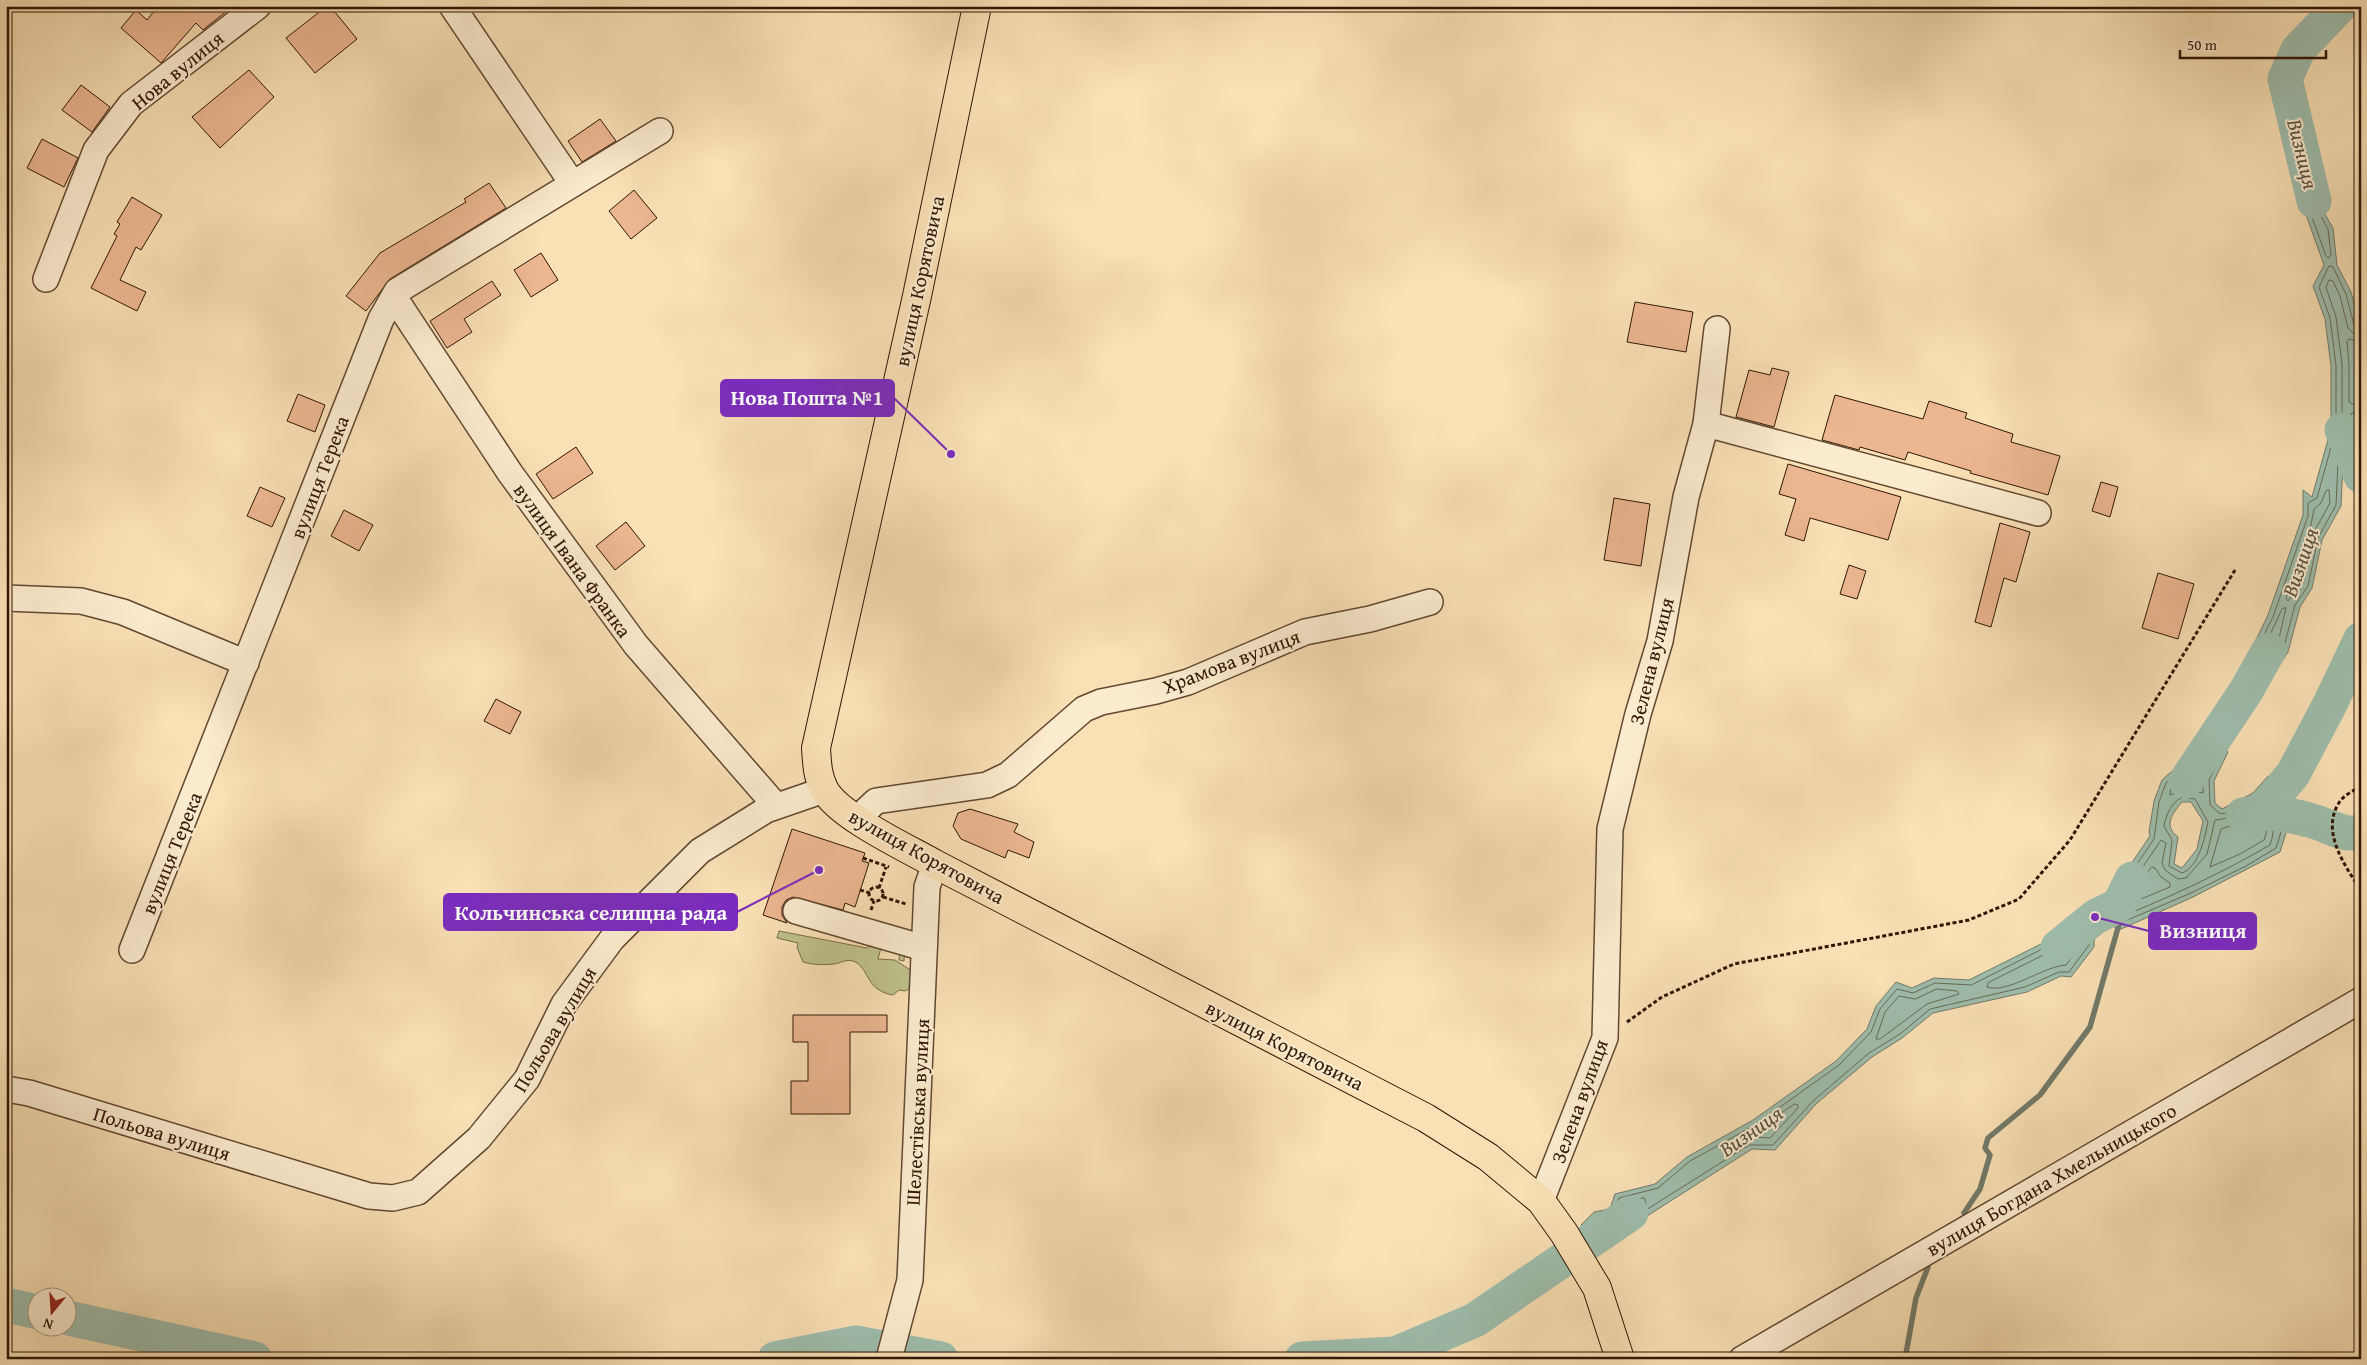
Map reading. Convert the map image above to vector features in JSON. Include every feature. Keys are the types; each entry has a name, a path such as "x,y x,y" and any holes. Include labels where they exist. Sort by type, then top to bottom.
{"main road":[{"name":"вулиця Корятовича","path":"977,6 917,296 816,748 817,767 824,790 857,820 935,864 1426,1118 1488,1157 1541,1201 1564,1233 1597,1288 1620,1359"}],"street":[{"name":"Нова вулиця","path":"46,279 96,150 131,104 258,6"},
{"path":"452,6 572,183"},
{"name":"вулиця Терека","path":"132,950 381,319 397,291 660,131"},
{"name":"вулиця Івана Франка","path":"394,297 510,473 636,645 776,806"},
{"name":"Зелена вулиця","path":"1541,1201 1604,1038 1610,828 1638,714 1660,641 1686,497 1706,424 1717,329"},
{"path":"1706,424 2038,513"},
{"path":"6,598 81,601 122,612 246,663"},
{"name":"Храмова вулиця","path":"857,820 876,801 972,788 1008,775 1066,723 1084,709 1093,705 1188,682 1304,632 1370,619 1430,602"},
{"name":"Польова вулиця","path":"6,1089 29,1093 369,1196 393,1198 418,1192 479,1138 527,1079 564,1004 612,939 700,851 776,806 824,790"},
{"name":"Шелестівська вулиця","path":"889,1359 897,1335 910,1280 913,945 927,887 935,864"},
{"path":"796,911 913,945"},
{"name":"вулиця Богдана Хмельницького","path":"1742,1359 2361,1000"}],"path":[{"path":"1604,1038 1662,997 1734,964 1969,920 2019,899 2070,840 2235,570"},
{"path":"2361,786 2342,799 2334,815 2334,845 2342,863 2361,890"},
{"path":"863,858 898,871"},
{"path":"879,888 886,866"},
{"path":"879,888 873,888 870,898 874,901 880,900 883,896"},
{"path":"879,888 883,896 906,904"},
{"path":"860,890 870,893"},
{"path":"907,896 906,904 913,945"}],"green space":[{"path":"779,931 867,948 873,942 905,945 904,961 899,960 900,946 882,944 878,959 895,960 912,971 911,988 905,991 899,990 893,995 884,992 872,984 862,968 853,961 848,960 826,965 803,962 797,947 798,943 777,938"}],"water":[{"path":"2307,139 2311,160 2323,178 2322,209 2333,228 2337,265 2351,292 2361,332 2357,443 2343,463 2341,506 2322,540 2312,588 2300,607 2288,652 2265,687 2246,691 2246,670 2251,650 2268,615 2303,515 2303,490 2312,497 2331,429 2331,366 2325,319 2313,286 2324,265 2295,184"},
{"path":"2199,731 2228,752 2214,781 2215,803 2222,809 2253,793 2268,776 2292,787 2285,803 2286,833 2280,852 2193,897 2119,930 2104,920 2099,903 2131,864 2150,836 2154,801 2162,780 2179,765","holes":["2182,802 2191,802 2203,821 2197,849 2182,868 2174,864 2178,837 2173,833 2170,824 2172,815"]},
{"path":"2095,917 2094,947 2071,977 2061,976 2027,992 1933,1013 1902,1038 1872,1057 1816,1104 1775,1150 1752,1149 1597,1248 1581,1225 1594,1212 1610,1209 1615,1194 1655,1184 1687,1157 1753,1120 1836,1061 1867,1029 1876,1006 1896,982 1912,988 1934,978 1969,980"}],"building":[{"path":"158,6 233,6 203,30 196,23 161,63 121,28 136,10 147,20"},
{"path":"327,6 330,6 357,39 315,73 286,38"},
{"path":"249,70 274,97 220,148 192,117"},
{"path":"81,85 110,107 92,132 62,110"},
{"path":"600,119 616,141 582,162 568,141"},
{"path":"42,139 78,158 64,187 27,168"},
{"path":"489,183 506,208 390,279 366,311 346,296 380,253 466,202 464,199"},
{"path":"634,190 657,218 631,239 609,211"},
{"path":"132,197 162,215 141,250 136,247 120,280 146,292 137,311 91,288 117,236 114,234 120,224 117,222"},
{"path":"541,253 558,280 531,297 514,270"},
{"path":"492,281 501,295 464,319 472,332 447,348 430,321"},
{"path":"1635,302 1693,312 1686,352 1627,342"},
{"path":"1772,368 1789,372 1774,427 1736,417 1749,370 1770,375"},
{"path":"298,394 325,405 315,432 287,421"},
{"path":"1835,395 1923,419 1929,401 1967,413 1965,418 2013,434 2011,442 2060,456 2048,495 1970,473 1971,471 1908,452 1905,460 1860,447 1859,450 1822,440"},
{"path":"576,447 593,473 553,499 536,474"},
{"path":"1788,464 1901,497 1888,540 1810,518 1804,541 1785,535 1796,499 1779,494"},
{"path":"2101,482 2118,487 2110,517 2092,511"},
{"path":"260,487 285,498 272,527 247,516"},
{"path":"1614,498 1650,504 1641,566 1604,560"},
{"path":"344,510 373,525 359,551 331,536"},
{"path":"626,522 645,546 615,570 596,546"},
{"path":"2000,523 2030,532 2016,582 2004,578 1991,627 1975,622"},
{"path":"1849,565 1866,571 1857,599 1840,594"},
{"path":"2158,573 2194,584 2178,639 2142,628"},
{"path":"496,699 521,712 510,734 484,721"},
{"path":"970,809 1018,824 1014,832 1034,842 1029,858 1008,850 1005,858 961,839 953,826 958,813"},
{"path":"792,829 865,853 862,861 869,863 855,907 845,903 843,910 793,897 786,900 782,907 782,915 787,923 763,915"},
{"path":"793,1015 887,1015 887,1032 850,1032 850,1114 791,1114 791,1081 808,1081 808,1042 793,1042"}],"waterway":[{"name":"Визниця","path":"2314,201 2285,79 2298,50 2340,6"},
{"path":"2342,430 2361,476"},
{"path":"2262,811 2293,774 2329,706 2361,639"},
{"name":"Визниця","path":"2186,781 2246,691 2269,650"},
{"path":"2243,815 2260,813 2284,815 2316,822 2347,833 2361,832"},
{"name":"Визниця","path":"2058,947 2095,917 2119,905 2132,879"},
{"path":"1964,1213 1980,1189 1990,1155 1985,1148 1988,1138 2040,1095 2090,1027 2119,924"},
{"name":"Визниця","path":"1302,1359 1395,1354 1475,1320 1631,1213"},
{"path":"1905,1359 1916,1298 1928,1267"},
{"path":"6,1305 28,1310"},
{"path":"78,1320 255,1359"},
{"path":"775,1359 856,1343 941,1359"}],"place":[{"name":"Нова Пошта №1","path":"951,454"},
{"name":"Кольчинська селищна рада","path":"819,870"},
{"name":"Визниця","path":"2095,917"}]}
